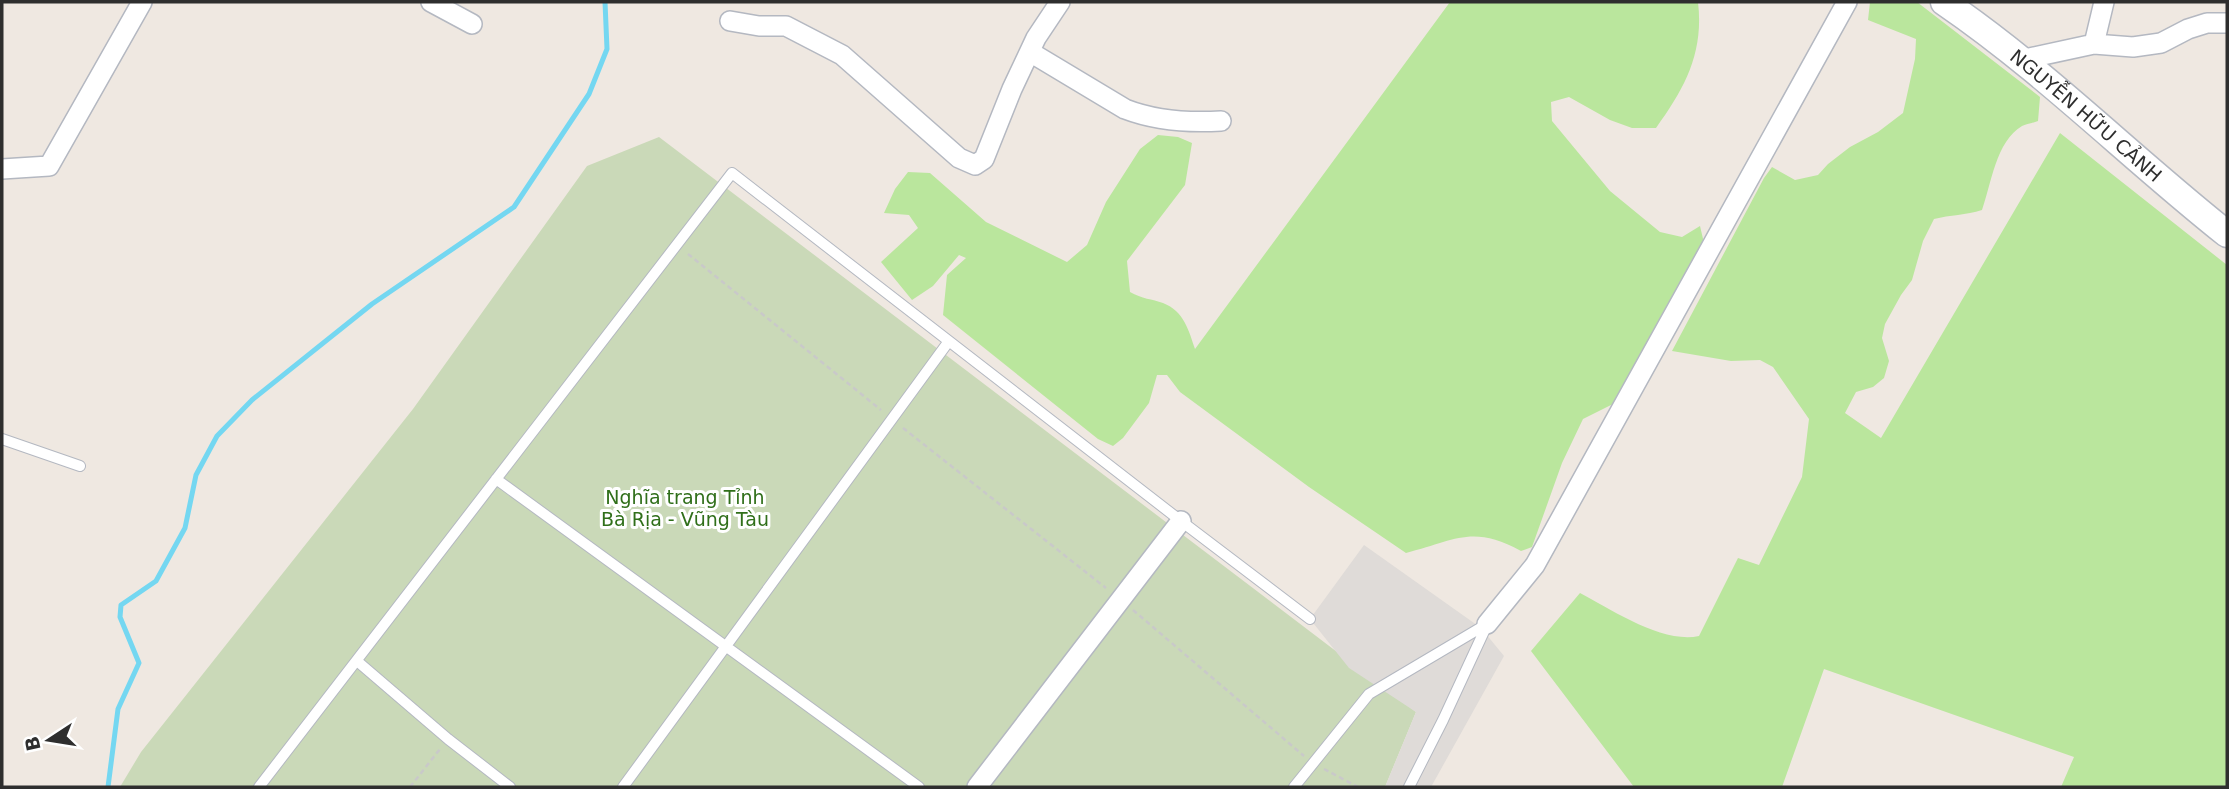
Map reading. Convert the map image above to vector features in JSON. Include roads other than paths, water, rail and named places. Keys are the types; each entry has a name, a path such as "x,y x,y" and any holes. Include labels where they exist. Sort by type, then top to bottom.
{"main road":[{"name":"NGUYỄN HỮU CẢNH","path":"1944,2 2068,97 2227,234"}],"street":[{"path":"2,169 49,166 142,2"},
{"path":"431,2 472,24"},
{"path":"730,21 759,26 786,26 842,55 959,158 975,165 984,159 1012,89 1030,52 1060,2"},
{"path":"1487,624 1535,565 1847,2"},
{"path":"2094,44 2104,2"},
{"path":"2020,60 2094,44 2133,47 2161,43 2207,23 2227,23"},
{"path":"1030,52 1125,109 1141,115 1189,123 1221,121"},
{"path":"976,787 1181,521"}],"lane":[{"path":"259,787 732,173 1310,619"},
{"path":"623,787 949,341"},
{"path":"2,439 80,466"},
{"path":"496,479 919,787"},
{"path":"1294,787 1369,694 1487,624"},
{"path":"1409,787 1487,624"},
{"path":"356,661 448,739 510,787"}],"waterway":[{"path":"108,787 118,709 139,663 120,617 121,605 156,581 185,528 196,475 217,436 252,400 372,304 514,207 589,94 607,49 605,2"}],"park label":[{"name":"Nghĩa trang Tỉnh Bà Rịa - Vũng Tàu","path":"685,508"}]}
